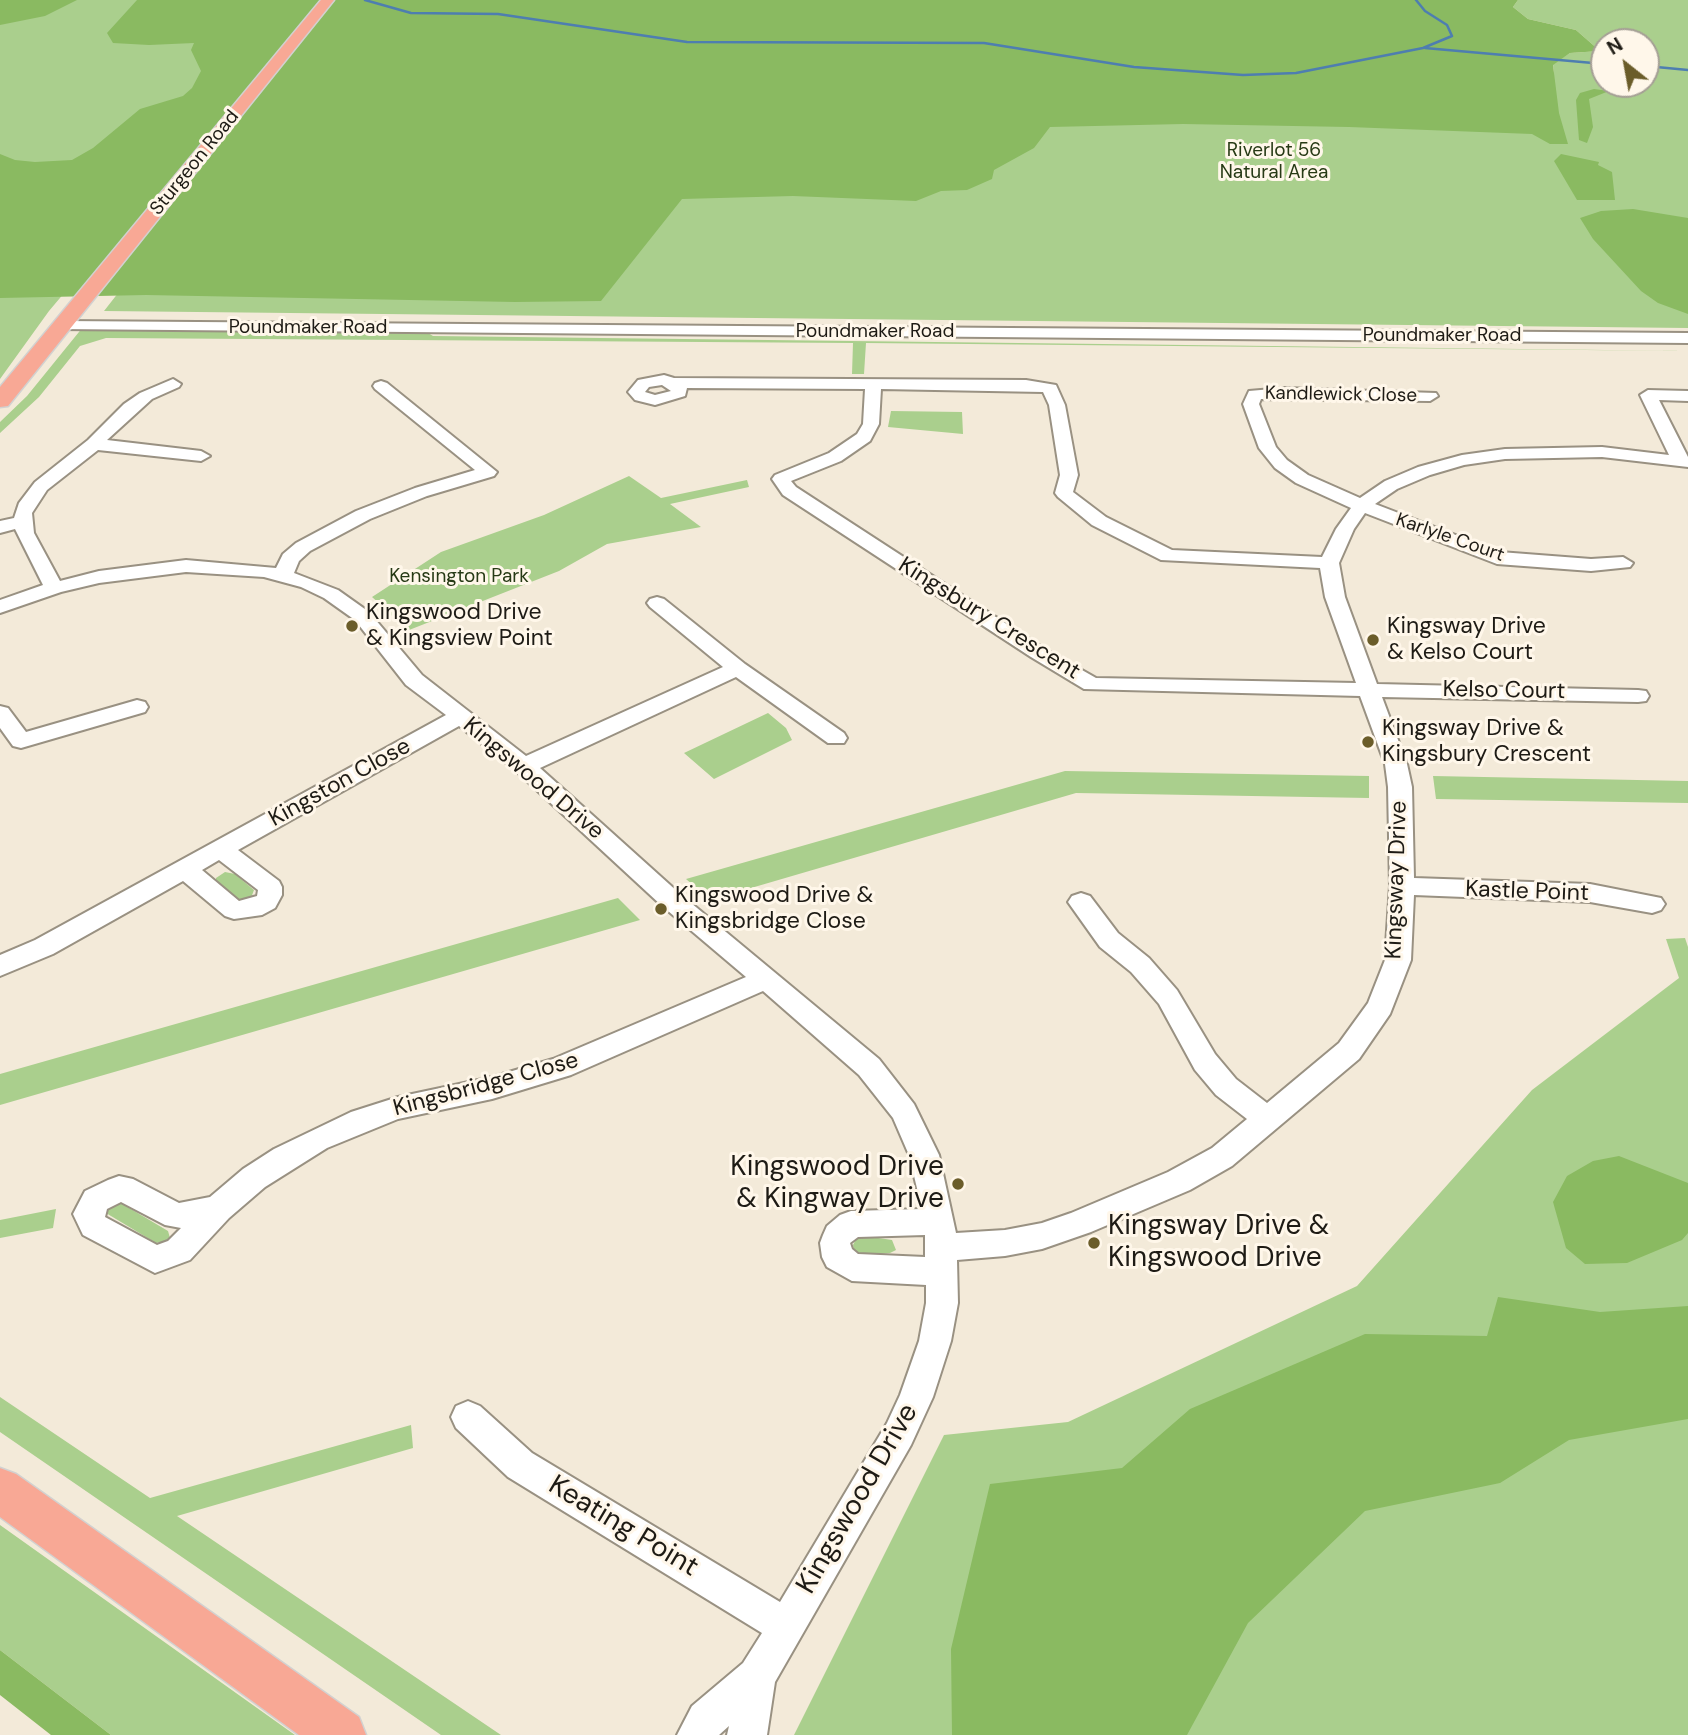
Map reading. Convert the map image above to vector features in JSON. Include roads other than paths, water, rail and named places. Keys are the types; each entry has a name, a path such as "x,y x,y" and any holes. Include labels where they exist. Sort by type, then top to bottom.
{"main road":[{"name":"Sturgeon Road","path":"0,401 328,0"},
{"path":"0,1490 341,1735"}],"street":[{"name":"Poundmaker Road","path":"62,326 1688,338"},
{"path":"675,383 1051,388 1057,405 1069,475 1064,493 1099,521 1168,556 1329,563 1345,529 1362,506 1406,478 1443,465 1494,455 1577,451 1684,461"},
{"path":"54,588 25,533 23,522 28,503 41,486 94,444 130,408 146,396 173,384"},
{"name":"Kingsbury Crescent","path":"873,384 871,424 864,437 835,457 803,469 782,479 782,482 789,491 1038,653 1092,684 1370,689"},
{"path":"283,575 309,561 322,548 323,539 363,515 421,492 488,472 381,386"},
{"name":"Kandlewick Close","path":"1362,506 1302,479 1273,456 1251,404 1255,394 1430,396"},
{"path":"1684,461 1652,407 1648,395 1688,396"},
{"path":"94,444 201,456"},
{"name":"Karlyle Court","path":"1362,506 1497,558 1591,565 1623,563"},
{"path":"0,527 23,522"},
{"name":"Kingsway Drive","path":"940,1247 1005,1243 1042,1236 1080,1223 1190,1175 1222,1157 1349,1051 1380,1007 1398,960 1402,886 1401,804 1396,764 1335,597 1329,563"},
{"name":"Kingswood Drive","path":"0,607 54,588 122,572 176,567 227,567 283,575 308,583 350,606 362,616 402,668 459,717 524,766 670,899 848,1047 888,1089 904,1112 924,1155 940,1247 942,1303 937,1328 916,1397 899,1434 757,1677 747,1735"},
{"path":"657,603 738,668 836,738"},
{"path":"524,766 738,668"},
{"name":"Kelso Court","path":"1370,689 1638,696"},
{"path":"0,713 21,741 137,707"},
{"name":"Kingston Close","path":"0,967 44,947 459,717"},
{"path":"185,870 234,910 249,910 263,904 270,895 270,887 222,850"},
{"name":"Kastle Point","path":"1402,886 1590,893 1652,904"},
{"path":"1081,902 1109,940 1140,965 1168,997 1200,1054 1219,1079 1267,1119"},
{"name":"Kingsbridge Close","path":"218,1209 254,1178 274,1165 317,1140 361,1120 398,1108 492,1088 561,1068 766,979"},
{"name":"Keating Point","path":"468,1417 520,1465 786,1626"},
{"name":"Kingswood Drive","path":"697,1735 706,1720 757,1677"}],"waterway":[{"path":"365,0 411,13 498,14 687,42 984,43 1134,67 1243,75 1296,73 1423,48 1452,36 1447,25 1425,11 1416,0"},
{"path":"1425,48 1590,63"},
{"path":"1660,67 1688,70"}],"place":[{"name":"Kingswood Drive & Kingsview Point","path":"352,626"},
{"name":"Kingsway Drive & Kelso Court","path":"1373,640"},
{"name":"Kingsway Drive & Kingsbury Crescent","path":"1368,742"},
{"name":"Kingswood Drive & Kingsbridge Close","path":"661,909"},
{"name":"Kingswood Drive & Kingway Drive","path":"958,1184"},
{"name":"Kingsway Drive & Kingswood Drive","path":"1094,1243"}],"park label":[{"name":"Riverlot 56 Natural Area","path":"1274,162"},
{"name":"Kensington Park","path":"459,577"}]}
